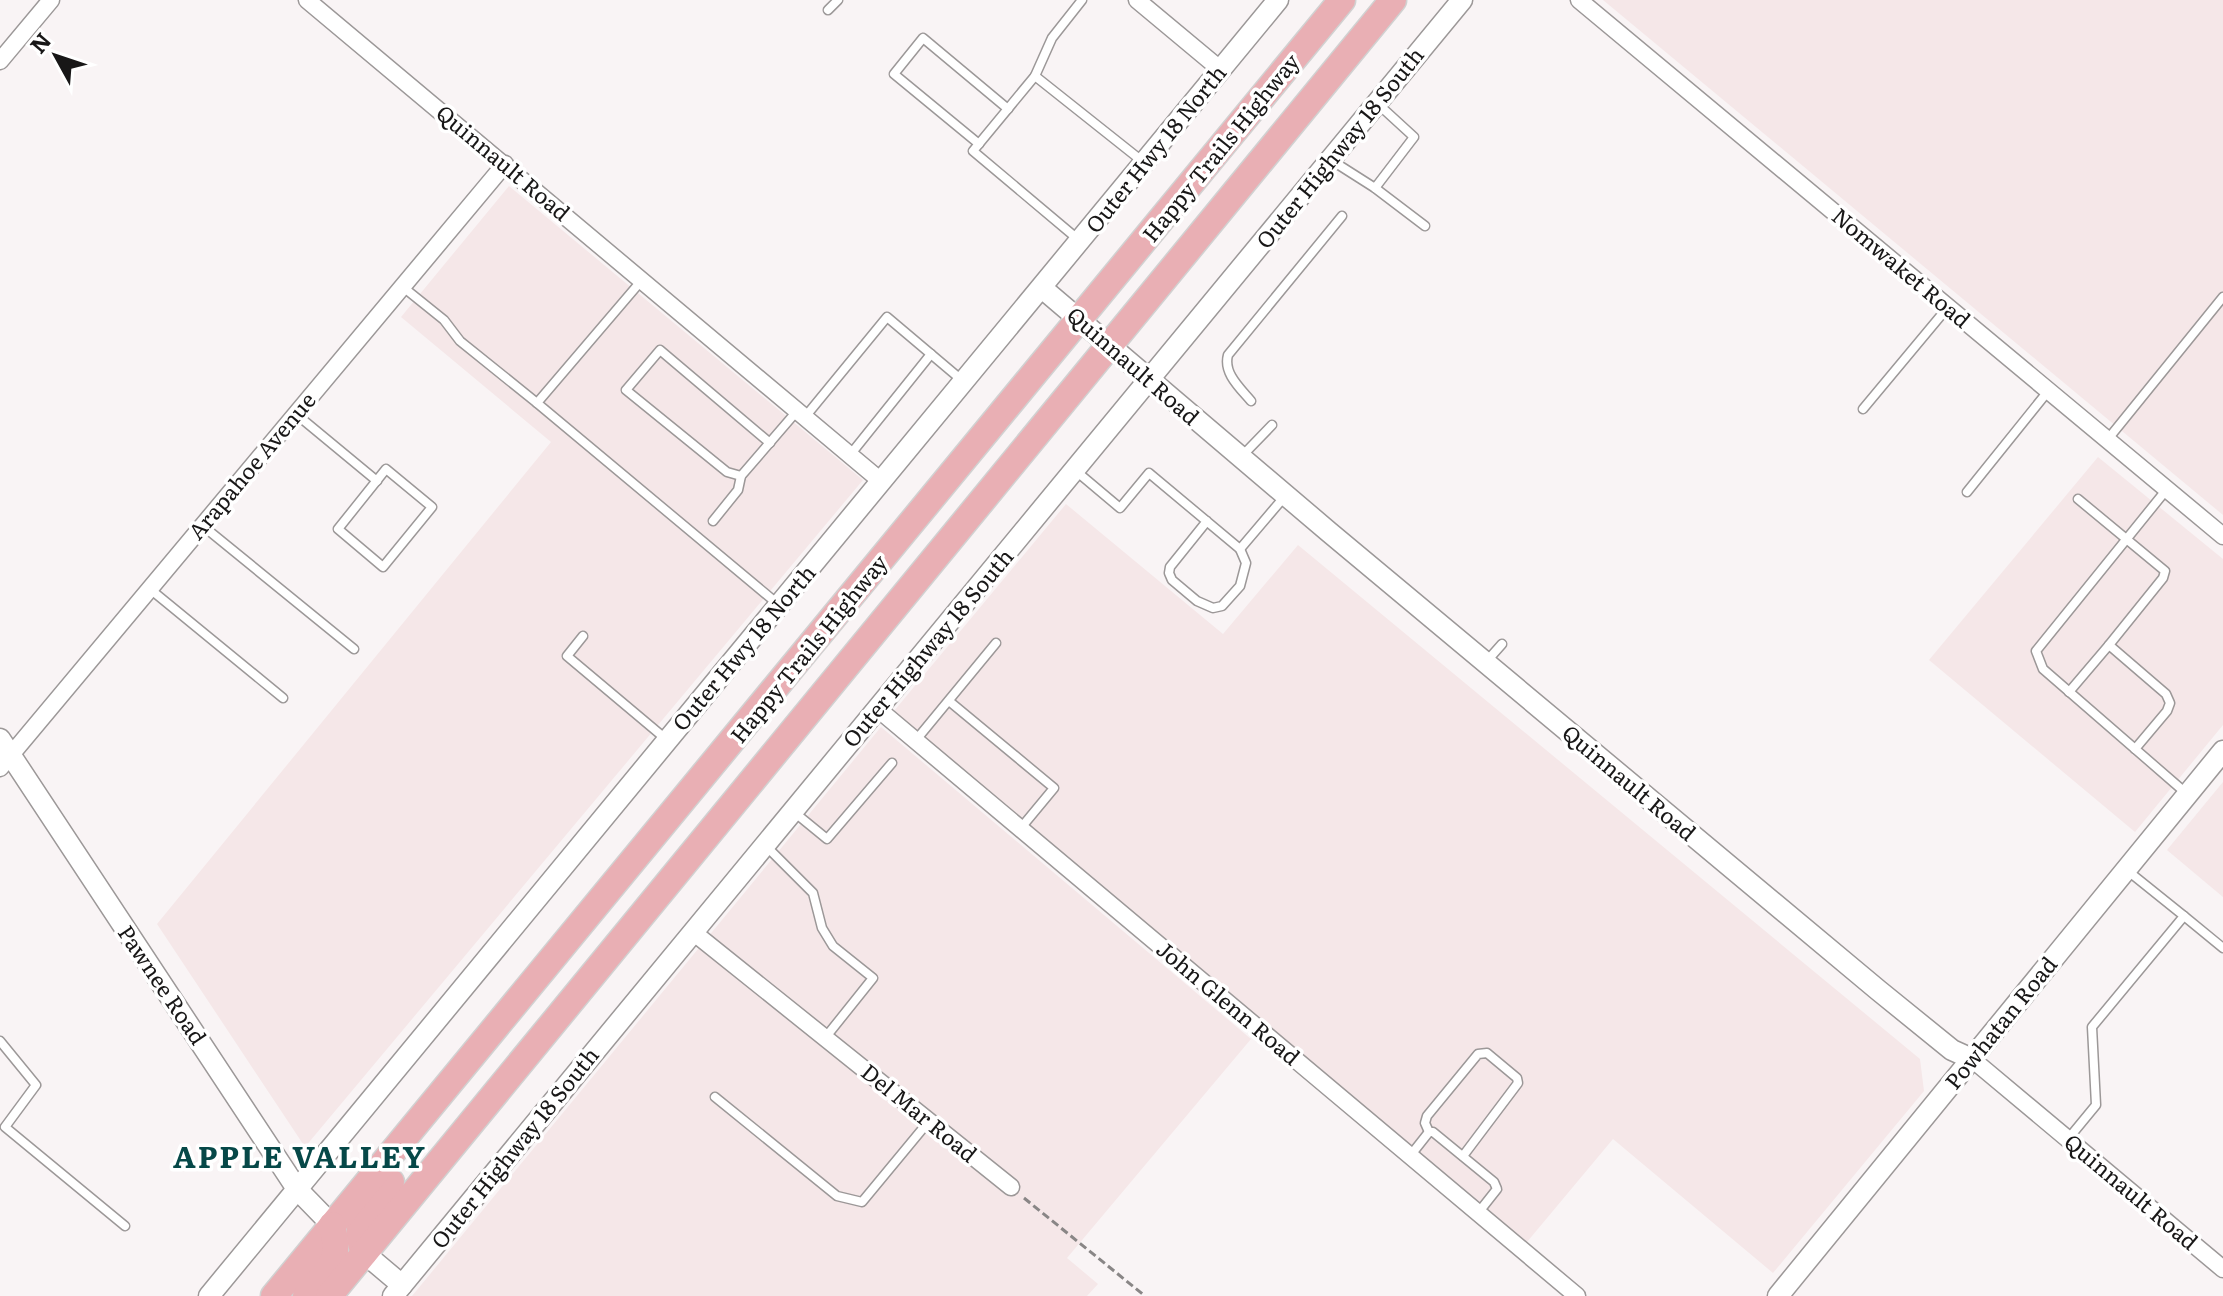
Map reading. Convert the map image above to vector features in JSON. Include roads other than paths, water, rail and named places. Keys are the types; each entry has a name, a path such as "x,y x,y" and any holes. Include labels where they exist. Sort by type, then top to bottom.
{"main road":[{"name":"Happy Trails Highway","path":"274,1296 1342,0"},
{"name":"Happy Trails Highway","path":"329,1296 1393,0"},
{"path":"364,1253 359,1239 360,1221 467,1088 475,1054"},
{"path":"306,1296 336,1259 332,1225"}],"street":[{"path":"0,61 51,0"},
{"name":"Quinnault Road","path":"307,0 882,482"},
{"path":"1137,0 1221,70"},
{"name":"Outer Hwy 18 North","path":"209,1296 1278,0"},
{"name":"Outer Highway 18 South","path":"398,1290 1462,0"},
{"name":"Nomwaket Road","path":"1579,0 2223,536"},
{"name":"Arapahoe Avenue","path":"3,755 150,589 505,164"},
{"name":"Quinnault Road","path":"1042,288 1878,990 1952,1050 1972,1059 2223,1269"},
{"name":"John Glenn Road","path":"878,709 1577,1296"},
{"name":"Powhatan Road","path":"1779,1296 2223,751"},
{"name":"Pawnee Road","path":"3,755 297,1189 332,1225"},
{"name":"Del Mar Road","path":"693,932 1011,1187"},
{"path":"364,1253 398,1290"}],"lane":[{"path":"828,10 838,0"},
{"path":"1081,241 973,151 1035,76 1052,38 1082,0"},
{"path":"979,144 894,74 923,38 1008,109"},
{"path":"1035,76 1144,163"},
{"path":"1375,188 1414,137 1377,104"},
{"path":"1331,160 1425,226"},
{"path":"1251,401 1228,370 1228,355 1342,216"},
{"path":"537,403 642,280"},
{"path":"403,286 444,320 460,341 780,605"},
{"path":"2108,439 2223,297"},
{"path":"1863,409 1948,307"},
{"path":"713,521 738,490 741,476 887,317 964,382"},
{"path":"741,476 727,472 626,390 660,350 770,443"},
{"path":"850,455 931,354"},
{"path":"1967,492 2049,389"},
{"path":"296,414 377,481"},
{"path":"1241,458 1272,425"},
{"path":"386,469 432,507 383,567 338,529 377,481 386,469"},
{"path":"1076,470 1120,508 1149,473 1207,521 1240,549 1246,563 1240,586 1222,606 1213,608 1197,601 1172,580 1169,573 1170,567 1207,521"},
{"path":"2167,489 2036,651 2043,669 2187,794"},
{"path":"1240,549 1286,495"},
{"path":"2069,692 2164,574 2163,567 2078,499"},
{"path":"202,526 354,649"},
{"path":"150,589 283,698"},
{"path":"583,636 567,656 668,741"},
{"path":"915,741 996,643"},
{"path":"1486,663 1502,644"},
{"path":"2109,645 2166,694 2170,703 2167,711 2135,749"},
{"path":"949,701 1054,788 1020,829"},
{"path":"793,811 827,839 892,763"},
{"path":"765,845 813,893 822,928 833,946 873,978 825,1038"},
{"path":"2126,869 2223,948"},
{"path":"2067,1139 2096,1105 2092,1027 2184,916"},
{"path":"0,1041 36,1085 5,1127 125,1226"},
{"path":"1429,1132 1425,1123 1427,1116 1478,1054 1487,1053 1517,1078 1518,1083 1463,1156"},
{"path":"715,1097 837,1196 862,1202 929,1121"},
{"path":"1410,1156 1429,1132"},
{"path":"1429,1132 1436,1133 1498,1185 1478,1213"}],"district":[{"name":"APPLE VALLEY","path":"300,1158"}]}
